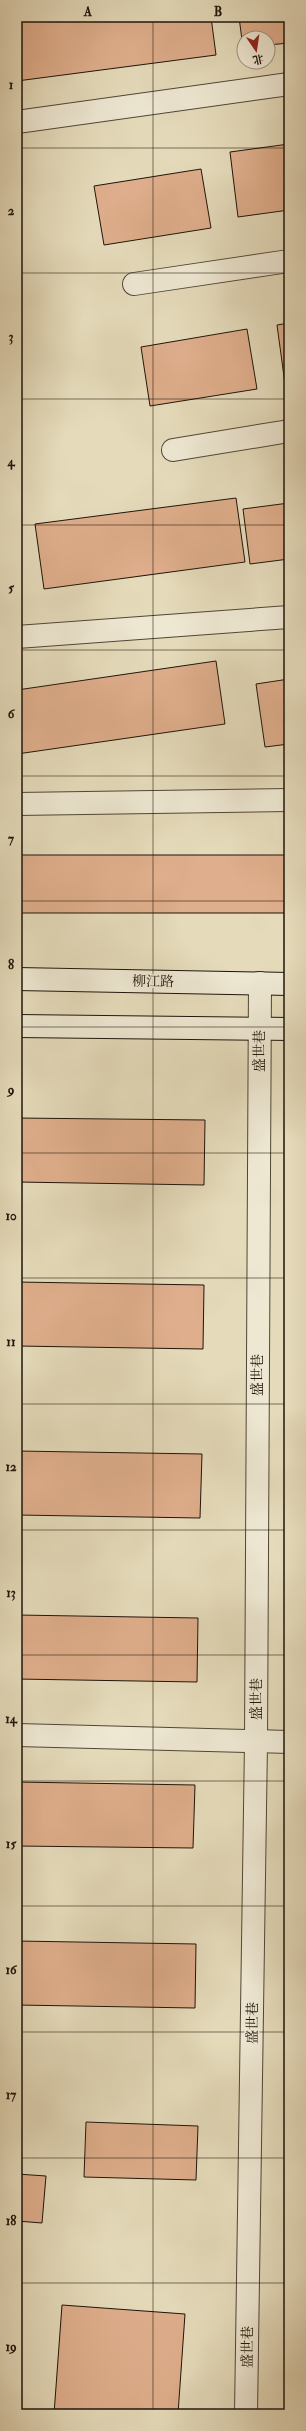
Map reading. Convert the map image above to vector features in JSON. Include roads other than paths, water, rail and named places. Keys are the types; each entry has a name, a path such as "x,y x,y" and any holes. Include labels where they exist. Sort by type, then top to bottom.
{"street":[{"path":"17,122 289,84"},
{"path":"134,284 289,261"},
{"path":"173,450 289,431"},
{"path":"17,637 289,617"},
{"path":"17,804 289,800"},
{"name":"柳江路","path":"17,979 289,984"},
{"name":"盛世巷","path":"246,2414 256,1742 258,1028 260,983"},
{"path":"17,1026 289,1029"},
{"path":"17,1735 289,1742"}]}
